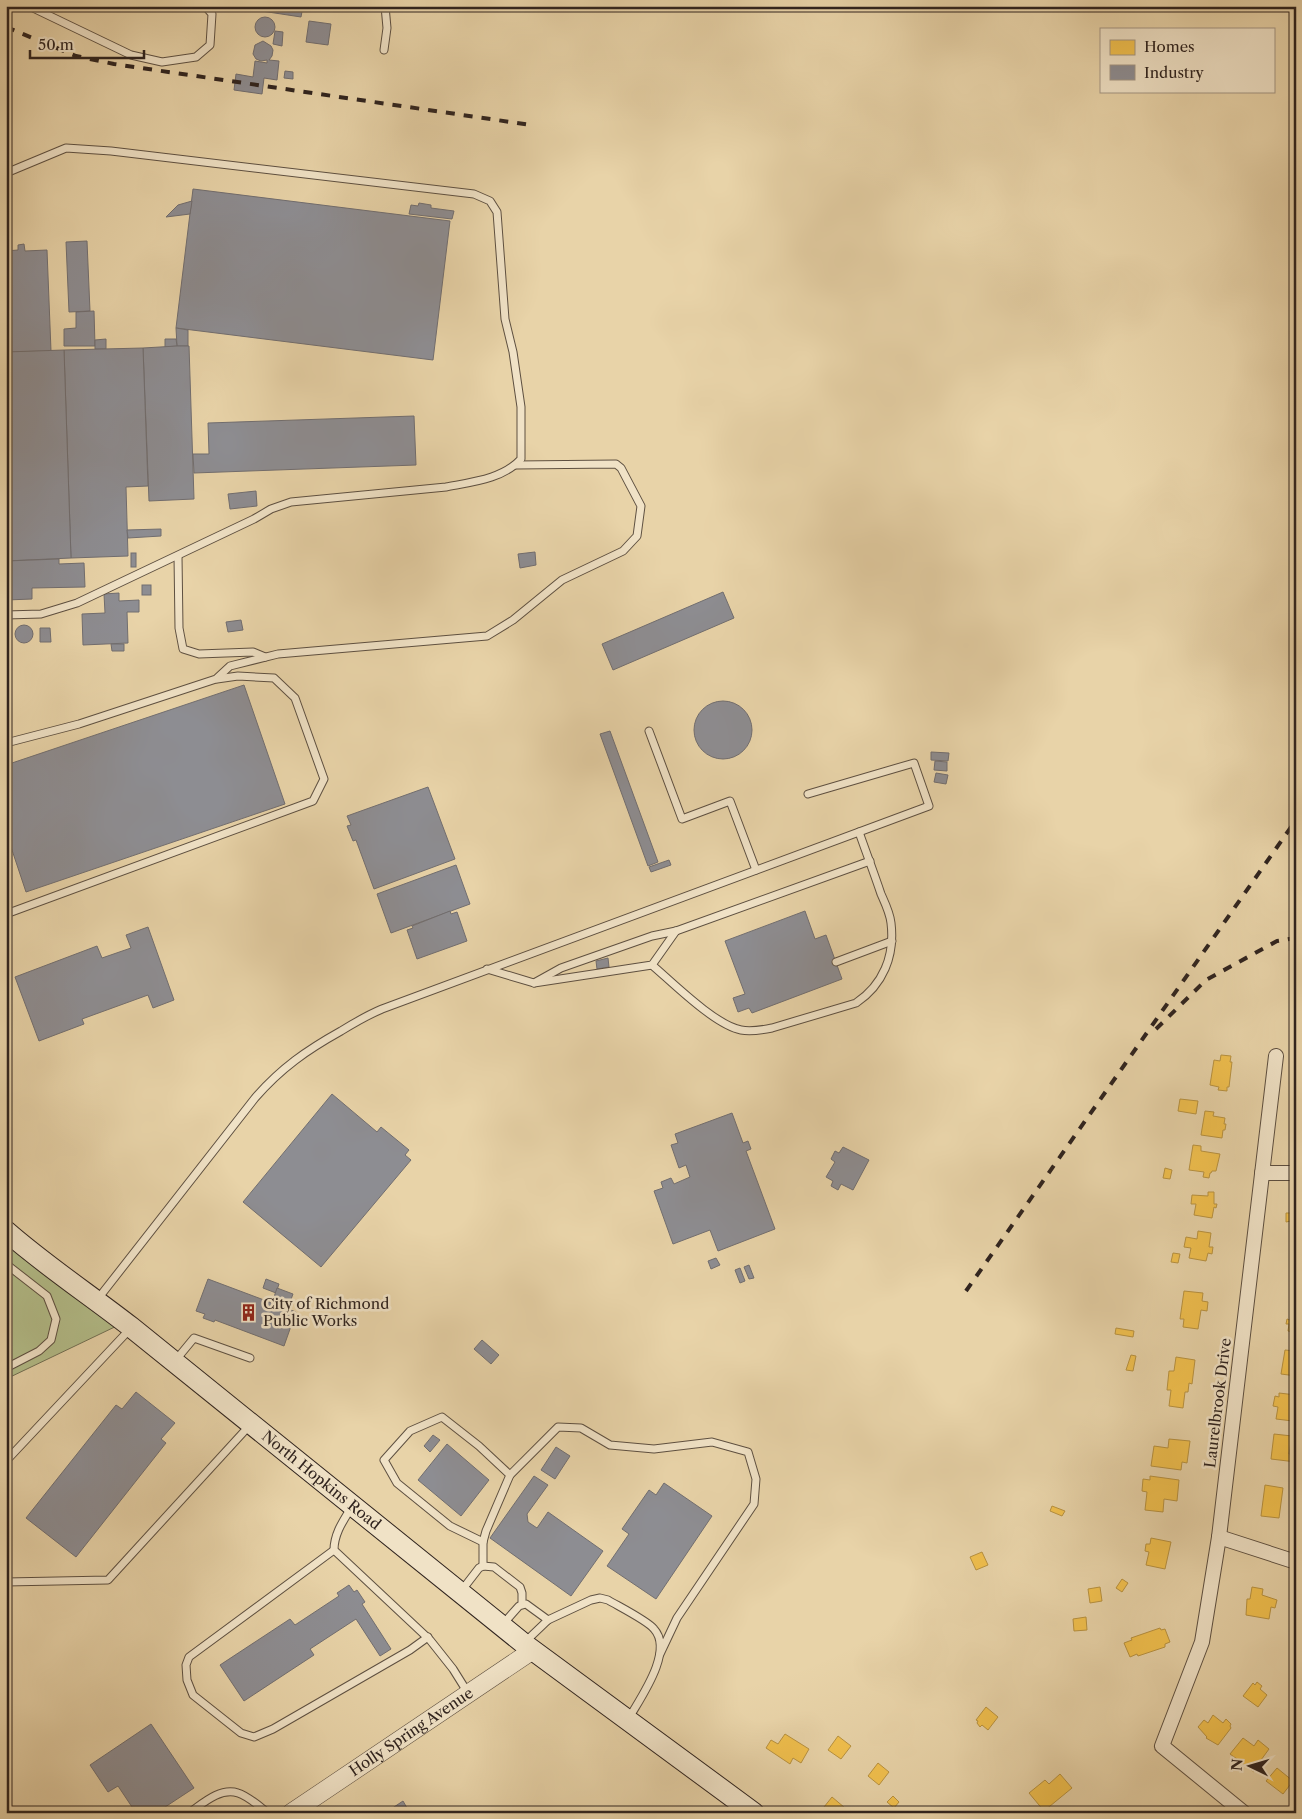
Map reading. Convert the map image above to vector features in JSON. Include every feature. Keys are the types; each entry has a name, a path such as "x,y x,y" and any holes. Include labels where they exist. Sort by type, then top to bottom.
{"main road":[{"name":"North Hopkins Road","path":"6,1231 33,1254 131,1327 501,1626 752,1812"}],"street":[{"name":"Laurelbrook Drive","path":"1244,1813 1162,1746 1202,1642 1219,1537 1276,1056"},
{"path":"1262,1173 1296,1173"},
{"path":"1219,1537 1296,1562"},
{"name":"Holly Spring Avenue","path":"291,1813 468,1693 528,1647"}],"lane":[{"path":"29,6 131,56 162,62 196,57 210,45 212,14 205,6"},
{"path":"384,50 387,28 385,6"},
{"path":"6,173 66,148 75,148 474,194 490,201 497,212 505,319 513,352 521,407 520,459 516,465 502,473 446,487 292,502 271,509 254,520 77,603 41,614 6,615"},
{"path":"216,679 230,666 278,654 487,636 513,620 562,580 623,551 637,536 641,506 621,468 616,464 516,465"},
{"path":"178,556 179,628 183,649 199,654 253,652 266,657"},
{"path":"6,743 72,726 216,679 238,676 274,678 296,698 324,779 313,801 7,912"},
{"path":"649,731 682,819 730,801 756,870"},
{"path":"97,1300 255,1098 273,1078 313,1046 370,1014 929,806 914,763 808,794"},
{"path":"652,965 717,1020 730,1027 743,1030 772,1028 861,1000 879,982 887,966 892,941 891,922 859,832"},
{"path":"534,983 561,968 652,936 676,932 870,862"},
{"path":"487,969 534,983 652,965 676,932"},
{"path":"836,962 892,941"},
{"path":"6,1264 47,1296 56,1319 51,1340 39,1351 6,1368"},
{"path":"6,1460 131,1327"},
{"path":"174,1362 194,1338 250,1358"},
{"path":"483,1542 450,1526 397,1483 384,1460 410,1431 442,1417 479,1446 510,1476"},
{"path":"6,1582 108,1580 251,1424"},
{"path":"483,1566 483,1542 486,1530 510,1476 558,1428 582,1428 610,1445 654,1449 712,1442 748,1452 756,1479 754,1504 677,1618 660,1654 656,1669 633,1724"},
{"path":"352,1505 338,1529 334,1550 428,1638 453,1669 468,1693"},
{"path":"334,1550 189,1657 186,1665 187,1680 194,1695 241,1733 254,1737 273,1729 428,1638"},
{"path":"460,1592 479,1568 483,1566 494,1567 520,1587 522,1604"},
{"path":"528,1647 548,1620 591,1600 600,1598 608,1600 654,1628 660,1637 660,1654"},
{"path":"522,1604 526,1604 548,1620"},
{"path":"501,1626 522,1604"},
{"path":"189,1813 218,1794 239,1792 268,1813"}],"green space":[{"path":"6,1227 123,1323 6,1379"}],"building: Homes":[{"path":"1221,1055 1231,1056 1230,1062 1232,1062 1227,1091 1218,1090 1219,1087 1210,1085 1214,1060 1220,1061"},
{"path":"1180,1099 1198,1101 1196,1114 1178,1111"},
{"path":"1205,1111 1214,1112 1213,1116 1225,1118 1224,1124 1226,1124 1222,1138 1201,1135"},
{"path":"1193,1145 1201,1146 1201,1151 1220,1154 1216,1171 1210,1173 1209,1178 1203,1177 1204,1172 1189,1170"},
{"path":"1165,1168 1172,1170 1170,1179 1163,1178"},
{"path":"1208,1192 1214,1192 1214,1204 1217,1204 1216,1208 1214,1207 1212,1218 1194,1215 1196,1204 1191,1204 1192,1195 1208,1196"},
{"path":"1286,1213 1296,1213 1296,1235 1291,1235 1291,1221 1286,1222"},
{"path":"1198,1231 1211,1233 1209,1247 1213,1247 1212,1254 1208,1253 1206,1261 1189,1258 1191,1248 1184,1247 1186,1237 1197,1239"},
{"path":"1173,1253 1180,1254 1178,1263 1171,1262"},
{"path":"1184,1291 1203,1293 1202,1301 1208,1302 1207,1311 1201,1310 1198,1329 1183,1327 1184,1319 1180,1319"},
{"path":"1291,1312 1296,1312 1296,1333 1288,1331 1289,1324 1286,1324 1287,1319 1290,1320"},
{"path":"1116,1328 1134,1331 1133,1337 1115,1334"},
{"path":"1285,1350 1296,1351 1296,1376 1281,1374"},
{"path":"1131,1355 1136,1356 1133,1371 1126,1370"},
{"path":"1176,1357 1195,1360 1192,1384 1189,1383 1188,1392 1185,1392 1183,1408 1169,1406 1171,1390 1167,1390 1169,1371 1174,1371"},
{"path":"1279,1393 1296,1395 1296,1420 1276,1419 1278,1407 1273,1406 1275,1396 1279,1397"},
{"path":"1274,1434 1292,1436 1289,1454 1296,1454 1296,1462 1271,1459"},
{"path":"1169,1439 1190,1441 1187,1463 1182,1462 1181,1470 1151,1466 1154,1446 1168,1448"},
{"path":"1150,1476 1179,1480 1177,1501 1164,1499 1163,1512 1145,1510 1147,1492 1142,1491 1143,1479 1150,1480"},
{"path":"1265,1485 1283,1488 1279,1518 1261,1516"},
{"path":"1052,1506 1065,1511 1062,1516 1050,1511"},
{"path":"1151,1538 1171,1542 1165,1569 1146,1565 1149,1552 1145,1551 1146,1544 1150,1544"},
{"path":"982,1552 988,1565 976,1570 970,1557"},
{"path":"1122,1579 1128,1583 1122,1592 1116,1588"},
{"path":"1100,1587 1102,1601 1090,1603 1088,1589"},
{"path":"1252,1587 1263,1589 1262,1595 1277,1600 1275,1608 1271,1607 1269,1619 1246,1615 1247,1599 1250,1599"},
{"path":"1086,1617 1087,1630 1074,1631 1073,1619"},
{"path":"1160,1628 1161,1630 1165,1629 1170,1642 1165,1644 1165,1647 1130,1657 1124,1643 1132,1640 1131,1638"},
{"path":"1257,1682 1262,1686 1260,1689 1267,1695 1258,1707 1243,1696 1253,1683 1255,1685"},
{"path":"986,1707 998,1717 988,1730 982,1725 980,1727 976,1720"},
{"path":"1213,1715 1223,1723 1226,1719 1231,1724 1231,1728 1218,1745 1206,1738 1198,1727 1204,1720 1208,1723"},
{"path":"785,1734 809,1749 801,1763 793,1758 790,1764 766,1748 771,1740 778,1744"},
{"path":"838,1736 851,1746 841,1759 828,1750"},
{"path":"1243,1738 1254,1746 1258,1740 1269,1749 1261,1760 1263,1761 1254,1772 1241,1762 1240,1764 1236,1761 1237,1759 1230,1754"},
{"path":"878,1763 889,1772 879,1785 868,1776"},
{"path":"1277,1768 1293,1781 1283,1794 1266,1781"},
{"path":"1060,1774 1072,1788 1044,1811 1029,1793 1045,1780 1049,1784"},
{"path":"893,1796 899,1802 894,1808 887,1802"},
{"path":"832,1797 851,1813 820,1812"}],"building: Industry":[{"path":"256,6 303,6 301,17 255,10"},
{"path":"265,17 272,20 275,27 272,34 265,37 258,34 255,27 258,20"},
{"path":"309,21 331,24 328,45 306,42"},
{"path":"275,31 283,32 282,46 273,44"},
{"path":"263,41 271,46 273,50 269,60 279,61 277,80 264,78 262,94 234,90 236,74 253,77 255,61 267,63 267,60 261,61 256,59 253,54 255,45"},
{"path":"285,71 293,72 293,79 284,78"},
{"path":"193,189 450,221 433,360 176,328"},
{"path":"192,201 190,214 166,217 178,205"},
{"path":"419,203 431,205 431,208 454,211 452,219 409,214 411,205 418,206"},
{"path":"87,241 90,311 69,312 66,242"},
{"path":"24,244 25,251 47,250 51,351 6,352 6,251 18,250 18,245"},
{"path":"94,311 95,346 64,346 64,329 76,328 76,312"},
{"path":"176,328 188,330 188,346 177,346"},
{"path":"106,339 106,349 95,349 95,340"},
{"path":"165,339 176,339 177,346 165,347"},
{"path":"189,346 194,499 149,501 143,348"},
{"path":"143,348 148,486 126,487 128,556 71,558 64,350"},
{"path":"64,350 71,558 6,561 6,352"},
{"path":"414,416 416,465 194,473 193,454 209,454 208,423"},
{"path":"256,491 257,506 230,509 228,494"},
{"path":"161,529 161,536 128,538 127,530"},
{"path":"535,552 536,565 520,568 518,554"},
{"path":"131,553 136,553 136,567 131,567"},
{"path":"59,559 59,564 84,563 85,587 32,588 32,599 6,600 6,561"},
{"path":"142,585 151,585 151,595 142,595"},
{"path":"723,592 734,618 613,670 602,644"},
{"path":"119,593 119,601 139,600 139,612 127,612 128,643 83,645 82,614 105,613 104,594"},
{"path":"241,620 243,630 228,632 226,622"},
{"path":"24,625 30,628 33,634 30,640 24,643 18,640 15,634 18,628"},
{"path":"40,628 50,628 51,642 40,642"},
{"path":"111,644 124,644 124,651 112,651"},
{"path":"244,685 285,804 26,892 11,847 6,849 6,765"},
{"path":"717,701 729,701 744,709 752,724 752,736 744,751 729,759 717,759 702,751 694,736 694,724 702,709"},
{"path":"610,731 658,862 648,866 600,734"},
{"path":"931,752 949,753 948,761 931,760"},
{"path":"935,761 947,762 947,771 934,770"},
{"path":"936,773 948,775 946,784 934,782"},
{"path":"428,787 455,859 374,889 356,840 353,841 347,826 351,825 347,816"},
{"path":"669,860 671,865 651,872 649,867"},
{"path":"456,865 470,904 391,933 377,894"},
{"path":"450,911 451,914 457,912 467,941 417,959 407,930 413,928 412,926"},
{"path":"805,911 815,939 826,935 842,979 752,1013 749,1008 738,1012 733,998 745,994 725,941"},
{"path":"148,927 174,1000 153,1008 148,995 82,1019 84,1024 39,1041 15,977 97,946 102,958 131,948 126,935"},
{"path":"608,958 609,967 597,969 596,961"},
{"path":"332,1094 377,1132 381,1127 409,1150 405,1155 411,1160 321,1267 243,1202"},
{"path":"732,1113 743,1143 748,1141 751,1149 746,1151 775,1229 718,1251 710,1230 673,1244 654,1191 663,1188 661,1182 671,1178 674,1184 690,1177 686,1165 679,1168 671,1145 678,1143 675,1134"},
{"path":"843,1147 869,1160 853,1190 841,1184 838,1190 831,1186 833,1181 826,1177 835,1162 831,1159 835,1151 839,1153"},
{"path":"716,1258 720,1265 711,1269 708,1261"},
{"path":"749,1265 754,1278 749,1279 744,1267"},
{"path":"740,1268 745,1281 740,1283 735,1270"},
{"name":"City of Richmond Public Works","path":"208,1279 296,1312 284,1346 215,1320 214,1322 203,1318 205,1314 196,1311"},
{"path":"266,1279 279,1284 276,1293 263,1288"},
{"path":"277,1288 293,1294 290,1302 274,1297"},
{"path":"482,1340 499,1355 491,1364 474,1349"},
{"path":"136,1392 175,1423 161,1439 166,1443 76,1557 26,1518 116,1405 122,1409"},
{"path":"433,1435 440,1440 430,1452 424,1446"},
{"path":"447,1444 489,1480 461,1516 418,1480"},
{"path":"556,1447 570,1456 555,1479 541,1470"},
{"path":"534,1476 548,1485 527,1514 528,1522 537,1528 548,1512 603,1551 571,1596 490,1538"},
{"path":"664,1483 712,1516 656,1599 607,1566 629,1534 622,1529 649,1490 656,1495"},
{"path":"349,1585 354,1592 357,1590 365,1602 362,1604 391,1649 380,1656 356,1619 310,1649 314,1655 244,1701 220,1665 290,1619 295,1625 339,1596 337,1593"},
{"path":"151,1724 194,1788 156,1813 136,1813 118,1786 108,1792 90,1765"},
{"path":"403,1801 410,1813 385,1813"}],"railway":[{"path":"6,27 76,56 114,64 531,125"},
{"path":"966,1291 1296,820"},
{"path":"1156,1029 1206,980 1277,941 1296,938"}],"place":[{"name":"City of Richmond Public Works","path":"249,1313"}]}
